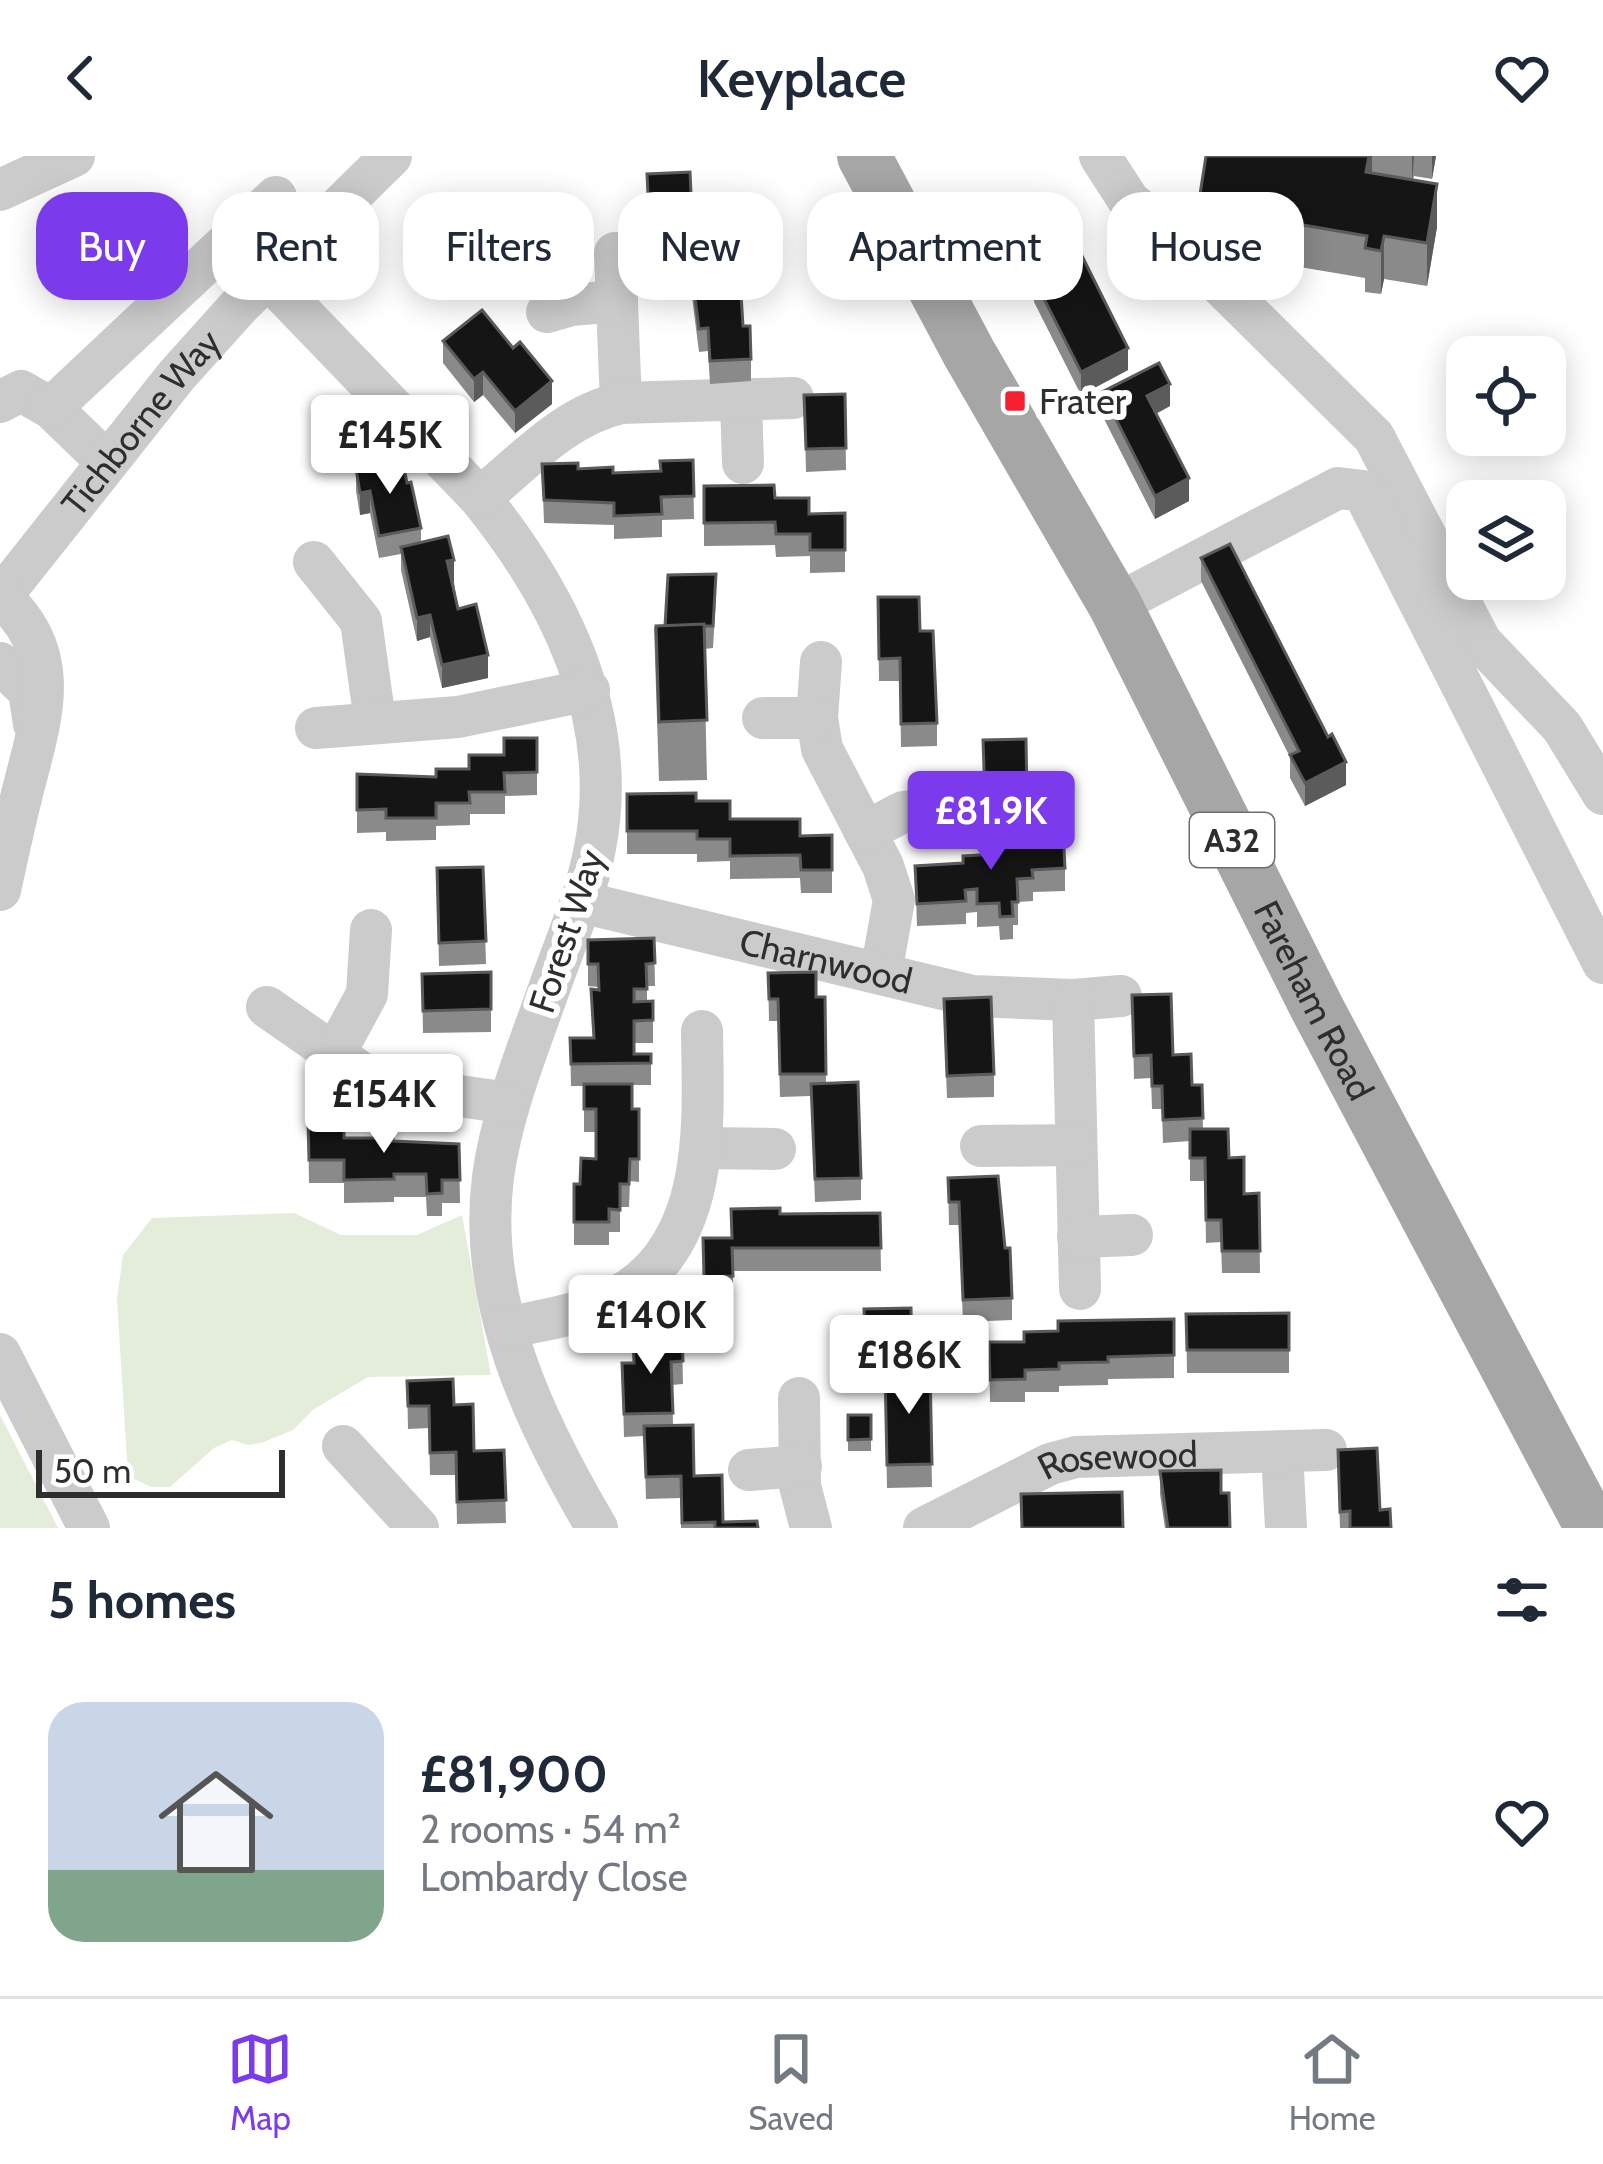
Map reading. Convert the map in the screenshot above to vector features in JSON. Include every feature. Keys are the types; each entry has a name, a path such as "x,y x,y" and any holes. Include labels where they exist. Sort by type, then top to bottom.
{"main road":[{"name":"Fareham Road","path":"864,156 969,353 1115,605 1318,1010 1592,1528"}],"street":[{"path":"0,190 74,156"},
{"name":"Tichborne Way","path":"355,192 392,156"},
{"path":"1099,165 1374,437 1480,642 1562,727 1603,794"},
{"path":"615,253 621,403"},
{"path":"51,409 212,257"},
{"name":"Tichborne Way","path":"0,597 177,375 247,300"},
{"name":"Forest Way","path":"289,300 480,498 538,580 589,690 603,780 595,848 508,1103 493,1180 493,1254 519,1375 553,1452 596,1528"},
{"path":"547,312 617,302"},
{"path":"0,402 21,391 51,409 106,461"},
{"path":"480,498 576,418 621,403 793,398"},
{"path":"741,402 743,463"},
{"path":"1115,605 1338,488 1363,491 1603,963"},
{"path":"314,562 362,621 376,721"},
{"path":"0,597 32,634 42,664 44,699 0,890"},
{"path":"820,662 817,718 822,749 883,866 894,900 881,973"},
{"path":"0,663 25,684 33,701 31,761"},
{"path":"316,728 458,717 589,690"},
{"path":"763,718 817,718"},
{"path":"865,832 903,812 950,806"},
{"name":"Charnwood","path":"580,902 972,996 1073,1000 1121,996"},
{"path":"334,1055 367,994 371,930"},
{"path":"1073,1000 1080,1289"},
{"path":"267,1007 366,1076 398,1088 508,1103"},
{"path":"506,1328 586,1309 627,1291 651,1272 678,1230 703,1148 702,1031"},
{"path":"981,1146 1076,1145"},
{"path":"703,1148 776,1149"},
{"path":"1078,1238 1132,1235"},
{"path":"0,1354 89,1528"},
{"path":"799,1398 800,1486 812,1528"},
{"path":"343,1447 418,1528"},
{"name":"Rosewood","path":"937,1524 1051,1464 1076,1457 1326,1450"},
{"path":"1282,1452 1286,1528"},
{"path":"749,1470 801,1466"}],"green space":[{"path":"294,1213 341,1235 417,1235 462,1215 491,1375 368,1377 314,1409 293,1430 261,1443 232,1440 214,1448 170,1487 151,1487 128,1476 117,1299 123,1255 152,1218"},
{"path":"0,1415 58,1528 0,1528"}],"building":[{"path":"1206,156 1369,156 1366,172 1437,184 1427,243 1384,236 1381,251 1365,248 1367,236 1304,225 1304,192 1200,192"},
{"path":"690,172 691,192 648,192 647,174"},
{"path":"1083,258 1128,348 1081,372 1045,300 1083,300"},
{"path":"695,300 741,300 743,326 750,326 751,359 710,361 708,328 699,329"},
{"path":"482,310 513,348 520,342 552,381 515,411 483,372 474,379 443,341"},
{"path":"1159,363 1170,384 1147,396 1189,478 1155,496 1102,392"},
{"path":"845,394 846,448 806,449 804,395"},
{"path":"402,459 421,528 379,536 370,491 360,493 356,469"},
{"path":"693,460 694,496 661,497 662,514 614,516 614,503 544,500 542,464 613,467 613,473 661,471 660,461"},
{"path":"774,485 775,498 809,498 809,514 845,513 845,550 810,550 810,534 776,534 775,522 704,523 704,486"},
{"path":"448,536 454,560 447,561 458,609 476,604 488,655 442,665 430,615 417,618 401,547"},
{"path":"1230,544 1328,737 1332,734 1346,762 1305,783 1290,755 1299,751 1201,558"},
{"path":"716,574 713,626 665,626 668,575"},
{"path":"878,597 919,597 920,631 933,631 937,723 901,724 900,658 879,659"},
{"path":"704,624 707,720 659,722 656,626"},
{"path":"504,738 537,738 537,772 504,773 505,792 469,792 470,803 436,803 436,818 386,818 386,809 357,810 357,774 436,777 436,769 469,769 469,755 504,755"},
{"path":"1026,739 1027,795 985,796 983,740"},
{"path":"696,793 696,801 730,801 730,819 800,819 800,836 832,835 832,870 801,870 800,855 730,856 730,839 697,839 697,831 627,831 627,794"},
{"path":"1063,831 1065,868 1032,870 1033,878 1017,879 1013,916 1000,917 999,903 977,904 977,889 965,890 966,901 917,904 915,866 963,863 963,856 997,854 996,845 1031,843 1030,833"},
{"path":"483,867 486,941 439,943 437,868"},
{"path":"654,938 655,963 646,964 647,989 634,989 634,1002 653,1001 653,1020 634,1021 634,1054 651,1054 651,1063 571,1064 570,1038 594,1038 591,989 599,990 598,964 588,964 588,940"},
{"path":"491,972 491,1009 423,1011 422,974"},
{"path":"816,972 816,997 825,997 826,1074 780,1074 778,999 769,999 768,973"},
{"path":"1171,994 1173,1055 1191,1054 1192,1085 1202,1085 1203,1118 1163,1120 1162,1086 1152,1086 1151,1055 1134,1056 1132,995"},
{"path":"991,997 994,1074 947,1076 944,999"},
{"path":"858,1082 861,1178 815,1179 811,1084"},
{"path":"584,1084 632,1084 632,1109 639,1109 639,1159 630,1159 629,1184 620,1184 620,1210 609,1209 609,1222 574,1222 574,1184 580,1184 581,1158 596,1159 596,1109 584,1109"},
{"path":"308,1122 344,1122 344,1138 459,1144 460,1180 442,1180 442,1193 427,1194 426,1174 344,1180 344,1160 309,1160"},
{"path":"1190,1129 1228,1129 1229,1158 1244,1157 1244,1194 1259,1193 1260,1251 1222,1251 1221,1220 1206,1220 1205,1158 1190,1158"},
{"path":"998,1176 1005,1248 1010,1248 1012,1298 963,1300 959,1202 949,1202 948,1178"},
{"path":"780,1208 780,1214 880,1213 881,1248 732,1248 733,1276 704,1277 703,1238 732,1238 731,1209"},
{"path":"911,1308 912,1361 866,1363 864,1309"},
{"path":"1289,1313 1289,1350 1187,1350 1186,1314"},
{"path":"1174,1319 1174,1355 1059,1363 1059,1369 1025,1370 1025,1379 990,1380 989,1342 1024,1342 1024,1332 1058,1331 1058,1321"},
{"path":"682,1339 683,1361 671,1362 673,1413 624,1414 622,1363 634,1363 633,1340"},
{"path":"930,1369 932,1464 887,1465 885,1370"},
{"path":"453,1379 454,1405 473,1404 474,1451 504,1450 506,1500 457,1502 456,1452 430,1453 429,1406 408,1406 407,1381"},
{"path":"848,1415 871,1415 871,1439 848,1440"},
{"path":"693,1425 694,1476 722,1475 723,1522 757,1521 758,1528 682,1523 681,1476 646,1477 644,1426"},
{"path":"1377,1448 1380,1510 1390,1509 1391,1528 1350,1528 1350,1511 1340,1512 1338,1450"},
{"path":"1221,1470 1221,1493 1229,1493 1230,1528 1168,1528 1160,1471"},
{"path":"1122,1492 1123,1528 1022,1528 1021,1494"}],"place":[{"name":"Frater","path":"1015,401"}]}
